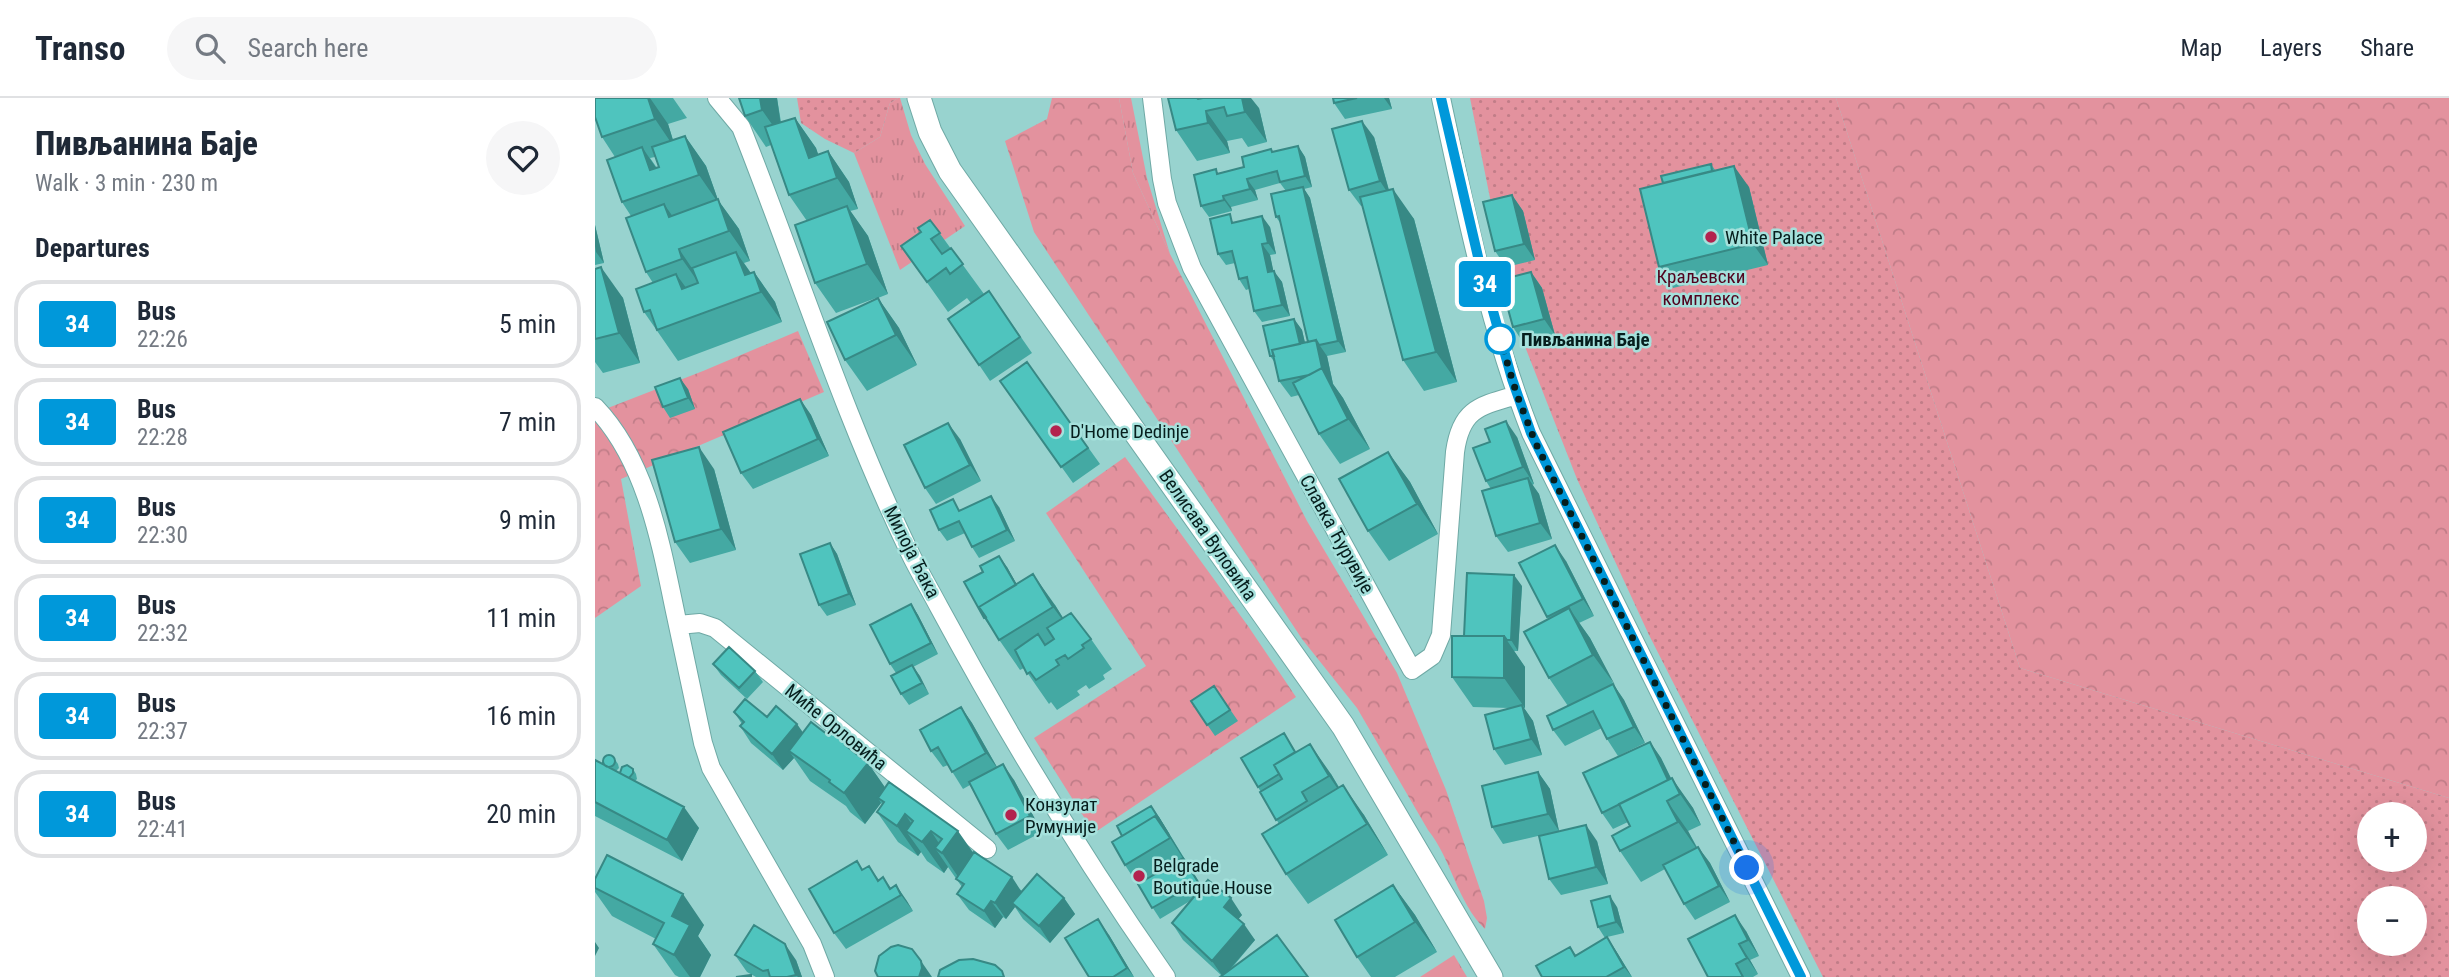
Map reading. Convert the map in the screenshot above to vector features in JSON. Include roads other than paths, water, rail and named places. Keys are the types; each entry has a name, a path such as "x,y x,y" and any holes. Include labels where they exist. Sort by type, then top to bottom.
{"street":[{"name":"Милоја Ђака","path":"717,98 741,127 852,424 910,553 980,683 1044,791 1108,893 1167,977"},
{"name":"Велисава Вуловића","path":"919,98 930,132 950,171 1343,726 1490,977"},
{"name":"Славка Ћурувије","path":"1152,98 1165,191 1174,224 1192,268 1412,670 1432,656 1441,635 1455,452 1459,431 1471,412 1486,404 1517,395"},
{"path":"1441,98 1464,205 1517,395 1531,433 1801,977"},
{"path":"595,407 623,446 639,478 661,551 703,743 711,768 812,944 825,977"},
{"name":"Миће Орловића","path":"678,625 701,623 715,628 987,849"}],"place":[{"name":"White Palace","path":"1711,237"},
{"name":"Пивљанина Баје","path":"1500,339"},
{"name":"D'Home Dedinje","path":"1056,431"},
{"name":"Конзулат Румуније","path":"1011,815"},
{"name":"Belgrade Boutique House","path":"1139,876"}],"park label":[{"name":"Краљевски комплекс","path":"1701,287"}]}
